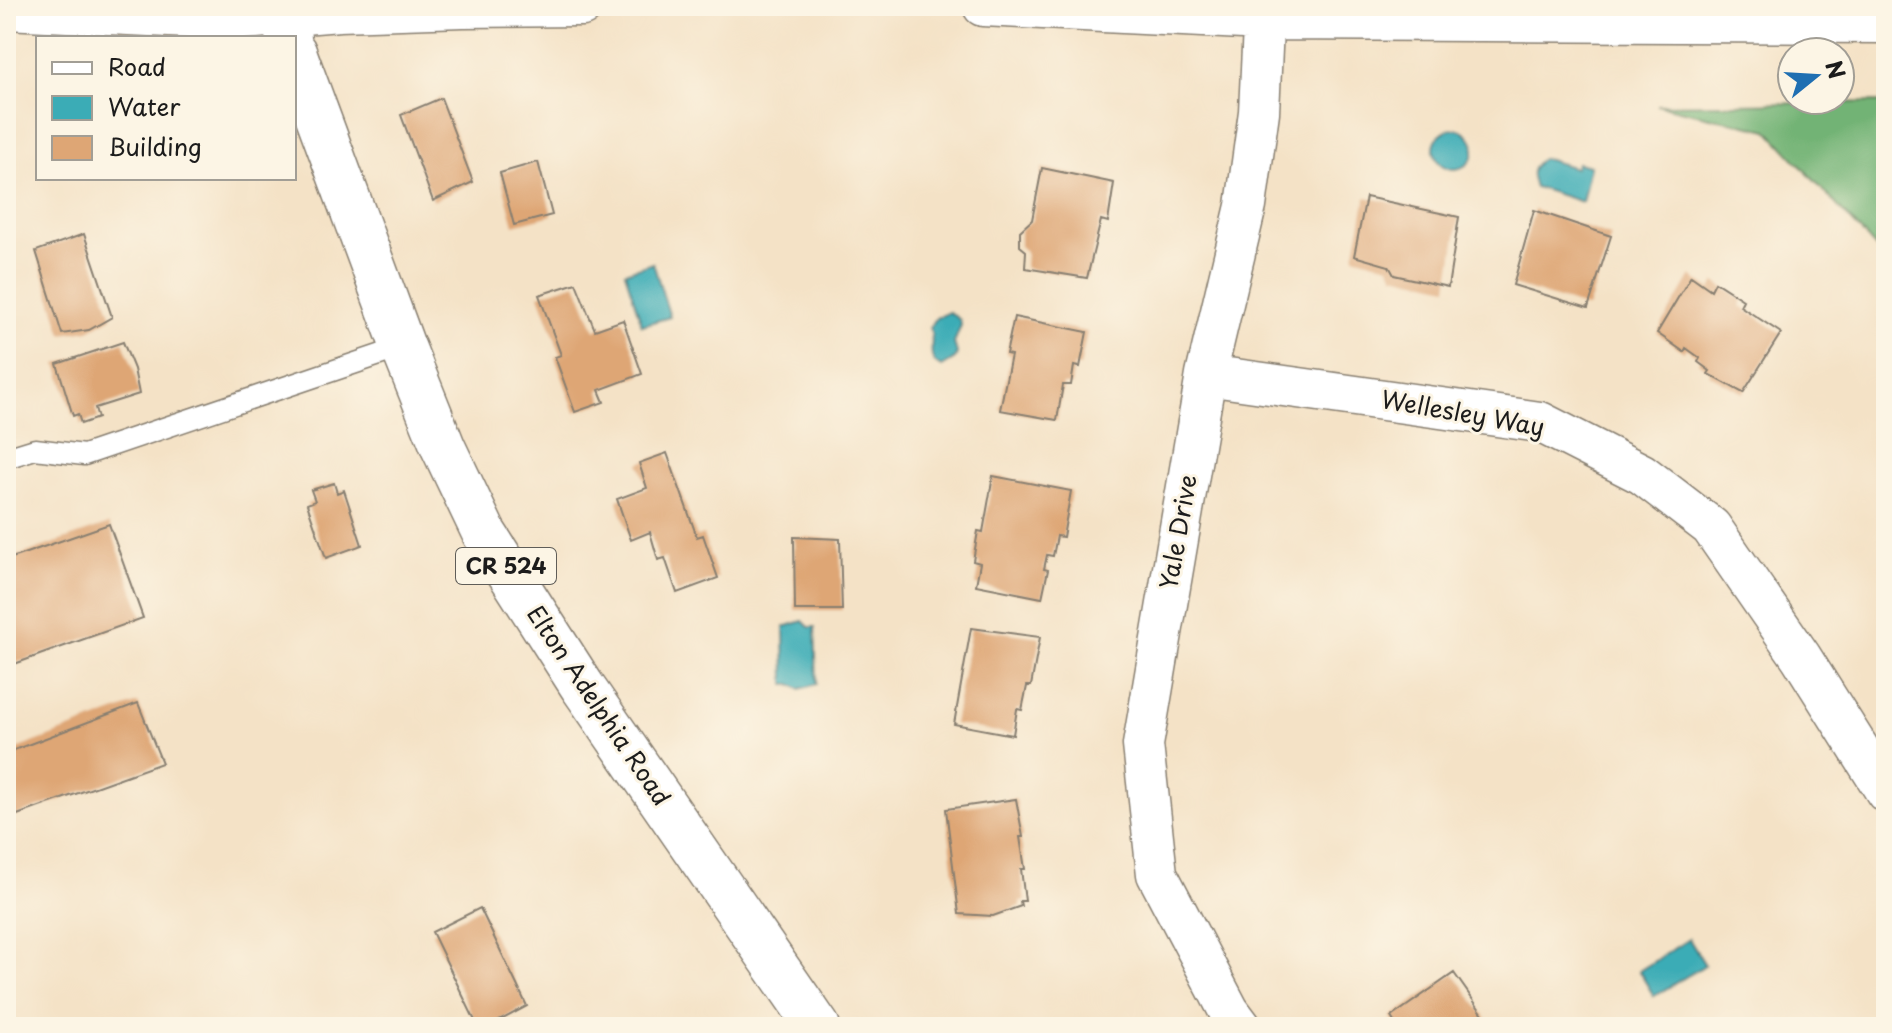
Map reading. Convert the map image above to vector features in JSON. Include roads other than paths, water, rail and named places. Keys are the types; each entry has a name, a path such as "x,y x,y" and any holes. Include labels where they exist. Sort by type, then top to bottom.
{"main road":[{"name":"Elton Adelphia Road","path":"296,58 403,347 443,447 484,533 582,686 818,1027"}],"street":[{"path":"6,9 231,20 285,28 463,7 582,6"},
{"path":"983,6 1886,23"},
{"name":"Yale Drive","path":"1241,1027 1229,1011 1157,874 1143,745 1206,375 1246,206 1259,112 1263,13"},
{"name":"Wellesley Way","path":"1206,375 1540,422 1642,474 1711,527 1801,657 1886,792"}],"lane":[{"path":"6,458 35,449 84,455 403,347"}],"water":[{"path":"1454,129 1468,135 1474,149 1468,163 1454,169 1440,163 1434,149 1440,135"},
{"path":"1542,158 1575,168 1577,163 1590,166 1582,202 1535,187 1532,171"},
{"path":"653,263 670,317 642,325 625,272"},
{"path":"949,312 960,320 961,325 954,343 955,359 942,367 933,360 930,328 936,318"},
{"path":"803,621 809,627 815,627 817,684 800,689 785,684 784,627"},
{"path":"1689,939 1705,965 1654,996 1639,971"}]}
